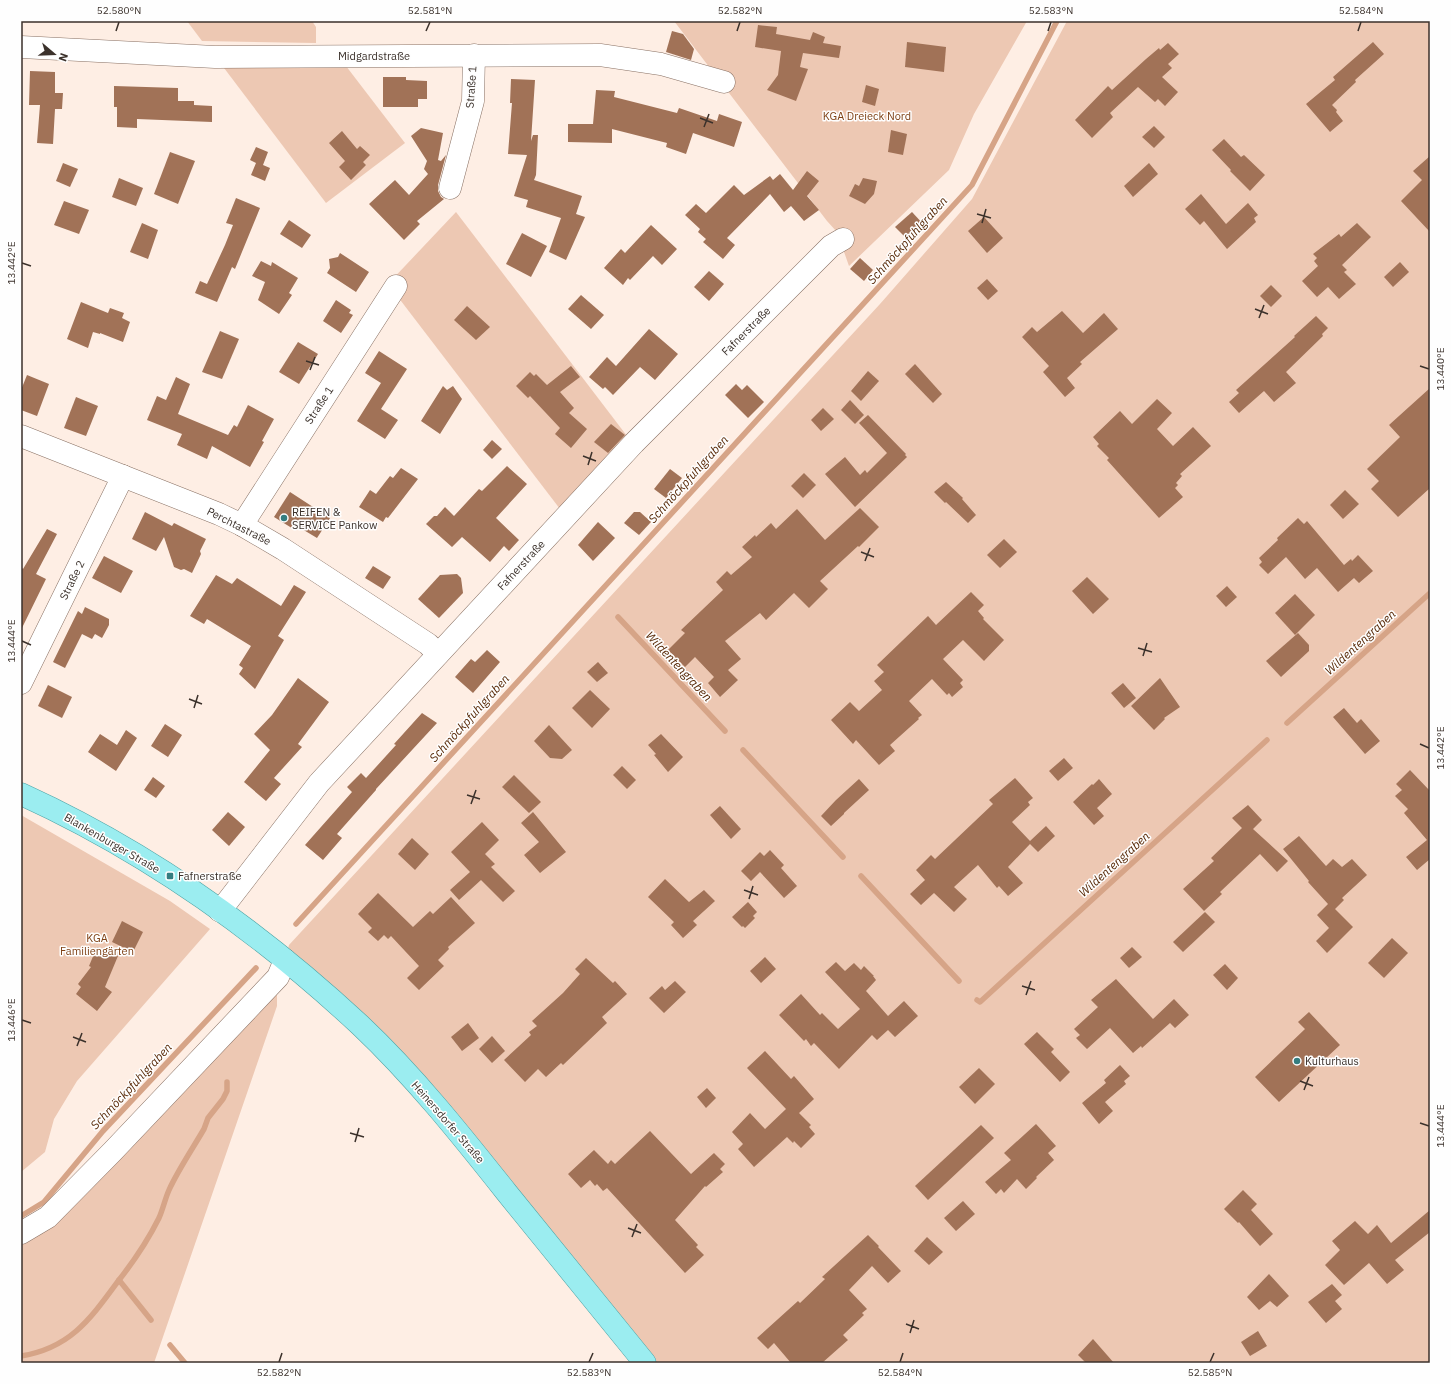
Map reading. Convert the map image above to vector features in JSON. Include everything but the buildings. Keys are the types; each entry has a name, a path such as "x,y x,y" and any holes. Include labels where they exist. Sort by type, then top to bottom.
{"main road":[{"name":"Blankenburger Straße","path":"21,794 107,838 170,876 220,911"},
{"name":"Heinersdorfer Straße","path":"220,911 285,960 361,1026 393,1060 452,1124 645,1363"}],"street":[{"name":"Midgardstraße","path":"21,47 215,57 600,55 661,64 724,82"},
{"name":"Straße 1","path":"450,188 473,101 474,55"},
{"name":"Fafnerstraße","path":"220,911 318,783 634,443 831,246 843,238"},
{"name":"Straße 1","path":"242,525 396,286"},
{"name":"Perchtastraße","path":"21,436 219,514 242,525 283,549 428,644 438,654"},
{"name":"Straße 2","path":"21,684 123,476"},
{"path":"21,1233 48,1217 113,1152 278,977 285,960"}],"green space":[{"path":"187,21 312,21 316,27 316,43 202,41"},
{"name":"KGA Dreieck Nord","path":"674,21 1027,21 974,114 949,170 849,266 837,232"},
{"path":"1067,21 1430,21 1430,1363 645,1363 452,1124 285,960 289,945 880,304 972,199"},
{"path":"221,64 346,66 405,143 326,203"},
{"path":"456,212 627,436 560,509 388,284"},
{"name":"KGA Familiengärten","path":"21,815 170,901 210,929 77,1081 54,1119 45,1152 21,1172"},
{"path":"277,987 277,1006 154,1363 21,1363 21,1246 63,1215"}],"waterway":[{"name":"Schmöckpfuhlgraben","path":"296,924 972,185 1057,21"},
{"name":"Wildentengraben","path":"1287,723 1430,593"},
{"name":"Wildentengraben","path":"618,617 725,731"},
{"name":"Wildentengraben","path":"977,1000 980,1002 1267,740"},
{"name":"Wildentengraben","path":"743,750 843,857"},
{"name":"Wildentengraben","path":"861,876 959,981"},
{"name":"Schmöckpfuhlgraben","path":"21,1216 44,1202 103,1131 256,968"},
{"path":"21,1356 38,1352 67,1338 89,1319 109,1294 135,1258 155,1226 169,1190 177,1175 204,1129 208,1118 223,1099 227,1091 227,1082"},
{"path":"119,1280 151,1320"},
{"path":"170,1345 185,1363"}],"place":[{"name":"REIFEN & SERVICE Pankow","path":"284,518"},
{"name":"Fafnerstraße","path":"170,876"},
{"name":"Kulturhaus","path":"1297,1061"}]}
